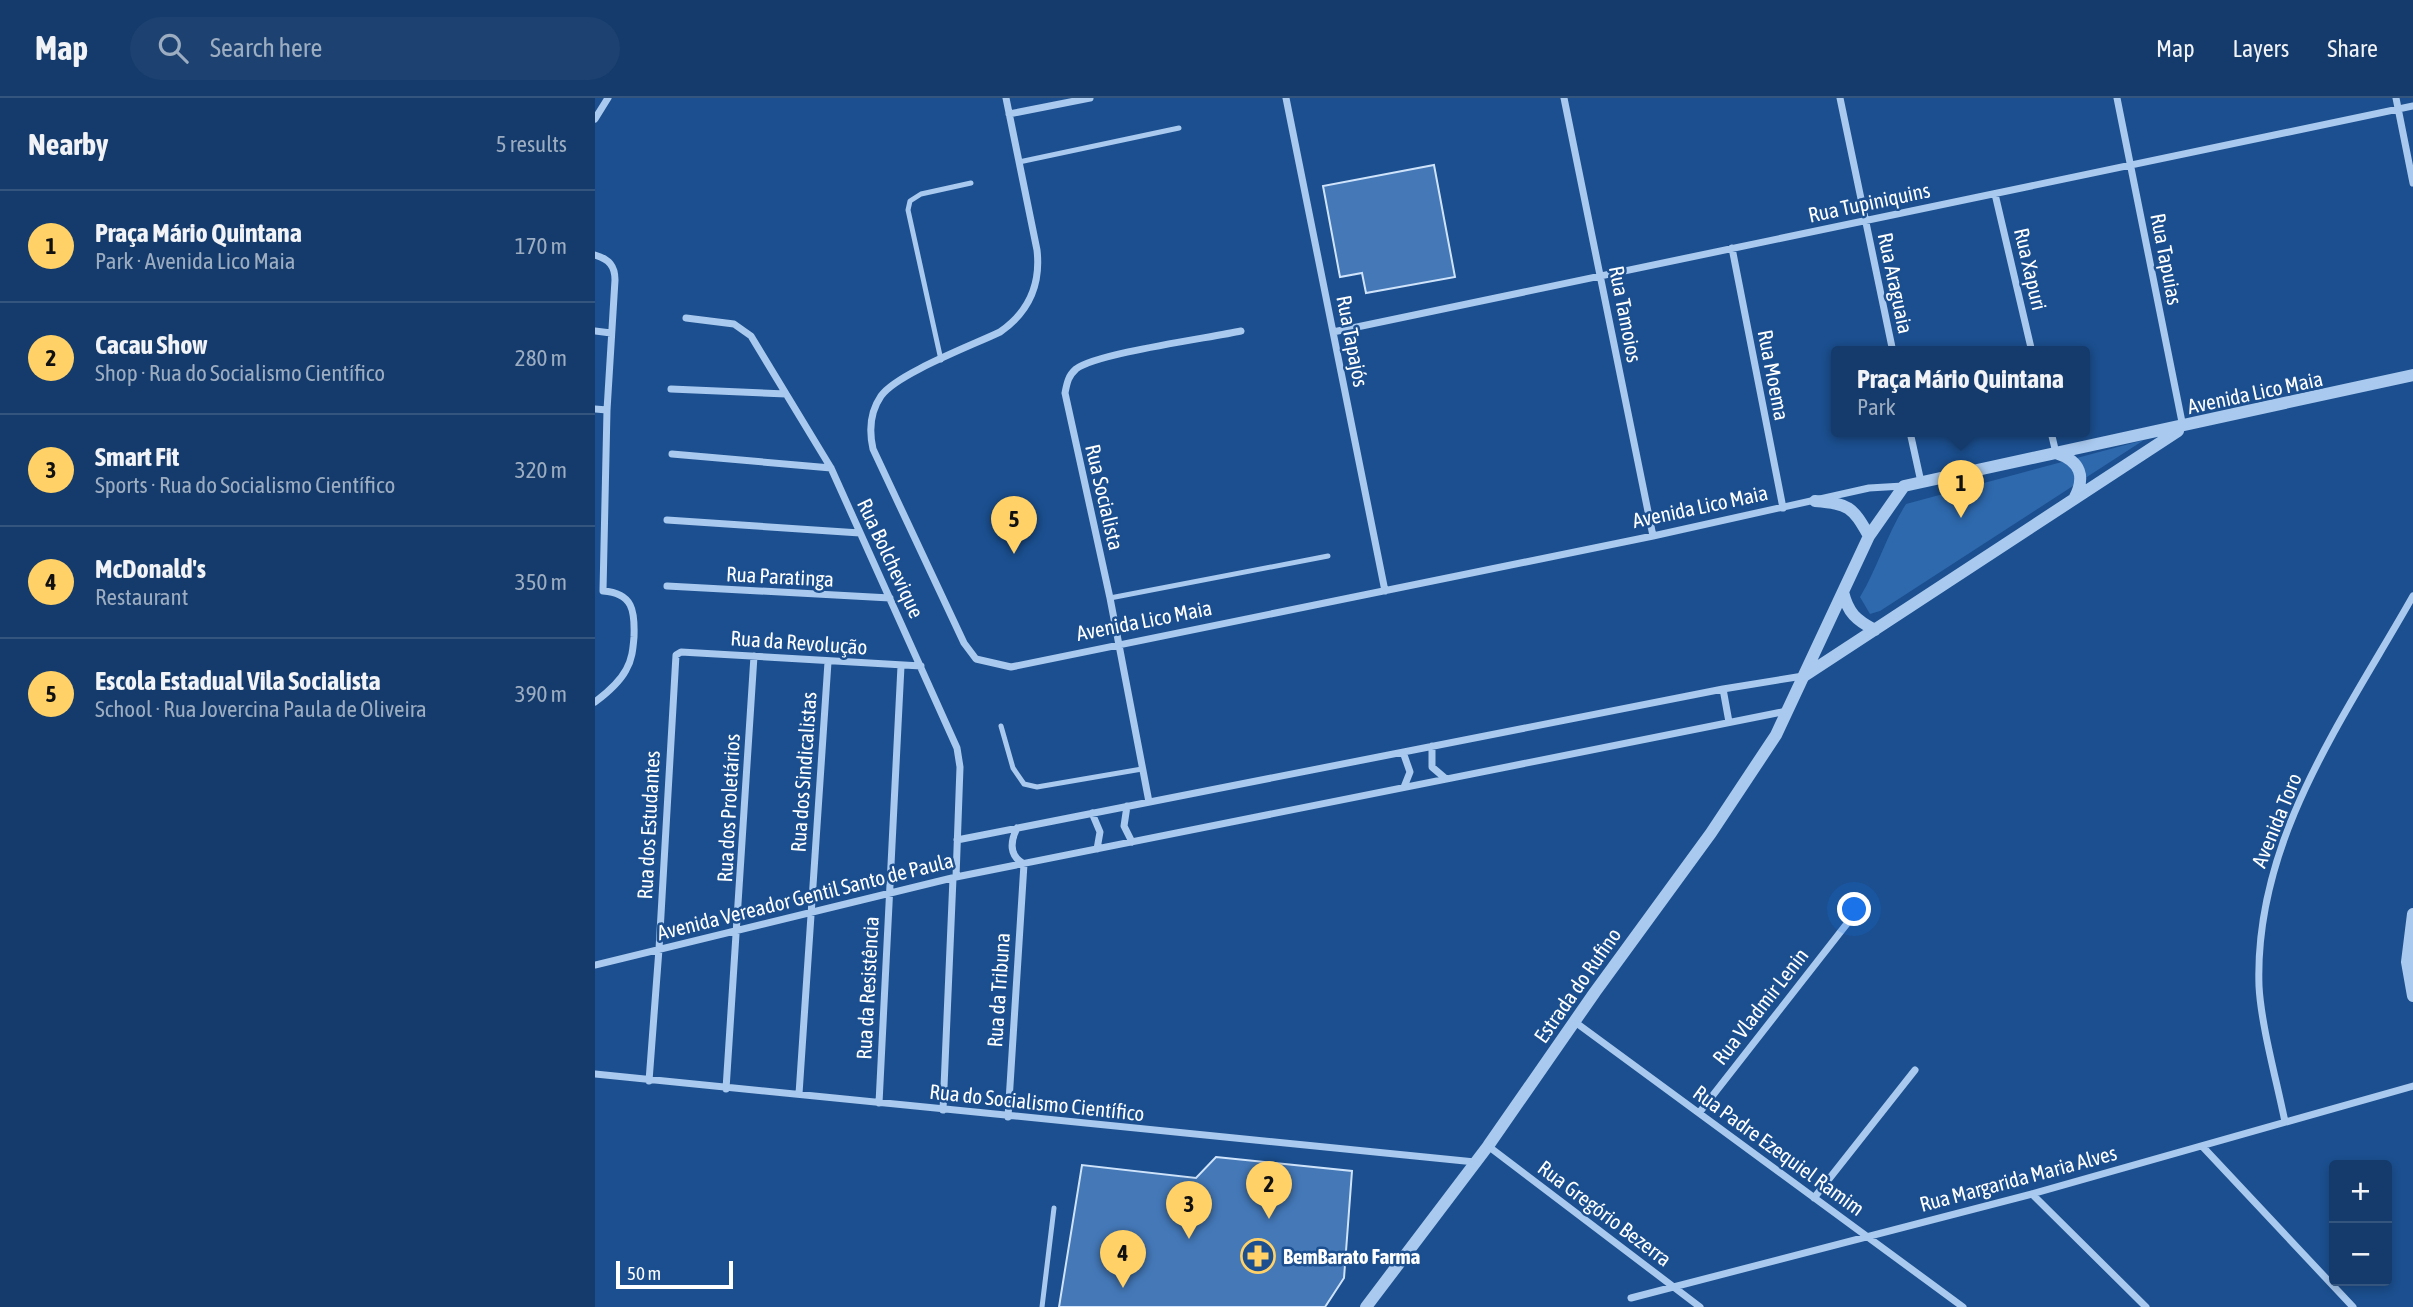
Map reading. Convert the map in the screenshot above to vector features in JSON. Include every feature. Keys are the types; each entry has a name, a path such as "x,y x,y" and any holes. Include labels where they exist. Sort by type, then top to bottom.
{"street":[{"path":"595,119 608,98"},
{"path":"941,360 1015,322 1035,289 1039,270 1037,250 1006,98"},
{"path":"1009,114 1090,98"},
{"name":"Rua Tapajós","path":"1286,98 1385,591"},
{"name":"Rua Tamoios","path":"1564,98 1653,536"},
{"name":"Rua Araguaia","path":"1840,98 1892,346"},
{"name":"Rua Tapuias","path":"2117,98 2183,428"},
{"path":"2396,98 2413,183"},
{"name":"Rua Tupiniquins","path":"1333,332 2413,106"},
{"name":"Rua Xapuri","path":"1995,194 2031,346"},
{"name":"Rua Moema","path":"1732,248 1783,508"},
{"path":"595,255 610,262 615,270 599,501 599,591 615,592 625,597 634,607 635,621 633,653 627,669 595,702"},
{"name":"Rua Bolchevique","path":"686,318 743,328 762,351 831,468 957,748 960,767 943,1110"},
{"path":"595,331 611,333"},
{"name":"Rua Socialista","path":"1149,802 1110,598 1065,393 1069,377 1078,367 1241,331"},
{"name":"Avenida Lico Maia","path":"941,360 897,381 881,396 870,433 873,449 964,643 976,659 1011,667 1653,536 1869,488 1904,486 2183,428 2413,375"},
{"path":"671,389 786,394"},
{"path":"595,409 607,410"},
{"path":"1804,676 2183,428"},
{"path":"1911,437 1921,482"},
{"path":"2052,437 2056,453 2067,457 2081,473 2082,484 2074,500"},
{"path":"672,454 831,468"},
{"name":"Estrada do Rufino","path":"1366,1307 1489,1146 1711,833 1776,735 1869,536 1904,486"},
{"path":"1815,501 1841,504 1854,510 1869,536"},
{"path":"667,520 860,533"},
{"name":"Rua Paratinga","path":"667,586 890,598"},
{"path":"1843,592 1847,608 1857,621 1875,630"},
{"name":"Avenida Toro","path":"2285,1122 2259,988 2262,924 2276,858 2299,798 2413,596"},
{"name":"Rua da Revolução","path":"676,655 681,652 921,666"},
{"name":"Rua dos Estudantes","path":"649,1081 676,655"},
{"name":"Rua dos Proletários","path":"726,1089 754,656"},
{"name":"Rua dos Sindicalistas","path":"799,1094 828,662"},
{"name":"Rua da Resistência","path":"879,1103 901,666"},
{"name":"Avenida Vereador Gentil Santo de Paula","path":"957,840 1723,689 1804,676"},
{"path":"1723,689 1729,722"},
{"name":"Avenida Vereador Gentil Santo de Paula","path":"595,965 954,877 1787,711"},
{"path":"1432,746 1432,767 1446,779"},
{"path":"1403,752 1410,772 1404,787"},
{"path":"1127,806 1124,826 1132,842"},
{"path":"1092,813 1100,832 1097,849"},
{"path":"1017,828 1011,848 1017,860 1024,864"},
{"name":"Rua da Tribuna","path":"1008,1117 1024,864"},
{"path":"2413,914 2407,962 2413,996"},
{"name":"Rua Vladmir Lenin","path":"1699,1113 1849,921"},
{"name":"Rua Padre Ezequiel Ramim","path":"1575,1022 1963,1307"},
{"path":"1814,1198 1915,1070"},
{"name":"Rua do Socialismo Científico","path":"595,1074 1475,1162"},
{"name":"Rua Margarida Maria Alves","path":"1631,1298 2032,1194 2413,1086"},
{"name":"Rua Gregório Bezerra","path":"1489,1146 1700,1307"},
{"path":"2202,1146 2353,1307"},
{"path":"2032,1194 2146,1307"}],"lane":[{"path":"1019,162 1178,128"},
{"path":"941,360 908,210 910,201 921,194 971,183"},
{"path":"1110,598 1328,556"},
{"path":"1002,726 1013,768 1024,784 1037,786 1142,769"},
{"path":"1042,1307 1053,1208"}],"shaded area":[{"path":"2144,440 1880,611 1870,614 1860,597 1906,504"}],"building":[{"path":"1434,165 1455,277 1366,293 1362,273 1340,277 1323,186"},
{"path":"1216,1157 1352,1171 1344,1278 1325,1307 1059,1307 1082,1165 1196,1178"}],"place":[{"name":"Praça Mário Quintana","path":"1961,518"},
{"name":"Escola Estadual Vila Socialista","path":"1014,554"},
{"name":"Cacau Show","path":"1269,1219"},
{"name":"Smart Fit","path":"1189,1239"},
{"name":"BemBarato Farma","path":"1258,1256"},
{"name":"McDonald's","path":"1123,1288"}]}
